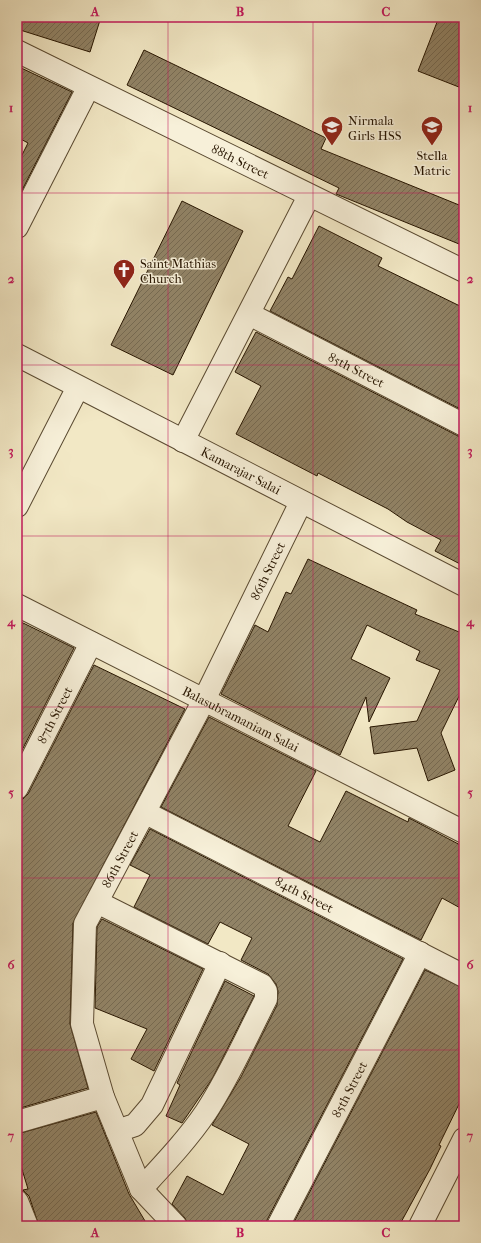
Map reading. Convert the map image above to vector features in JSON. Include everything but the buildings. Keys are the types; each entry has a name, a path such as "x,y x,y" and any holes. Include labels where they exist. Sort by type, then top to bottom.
{"street":[{"name":"88th Street","path":"17,51 88,88 464,271"},
{"path":"17,227 23,201 88,88"},
{"path":"183,441 309,196"},
{"name":"85th Street","path":"249,314 464,425"},
{"name":"Kamarajar Salai","path":"17,356 464,585"},
{"path":"17,506 78,387"},
{"name":"86th Street","path":"176,1226 141,1189 103,1097 82,1024 85,924 146,813 204,700 301,502"},
{"name":"Balasubramaniam Salai","path":"17,605 464,832"},
{"name":"87th Street","path":"17,788 91,643"},
{"name":"84th Street","path":"146,813 464,976"},
{"path":"97,902 262,985 266,991 266,999 220,1090 206,1112 184,1141 141,1189"},
{"name":"85th Street","path":"278,1226 420,953"},
{"path":"117,1131 135,1125 152,1105 220,963"},
{"path":"17,1122 103,1097"},
{"path":"420,1226 464,1140"},
{"path":"17,1201 27,1226"}],"place":[{"name":"Nirmala Girls HSS","path":"332,146"},
{"name":"Stella Matric","path":"432,146"},
{"name":"Saint Mathias Church","path":"124,290"}]}
